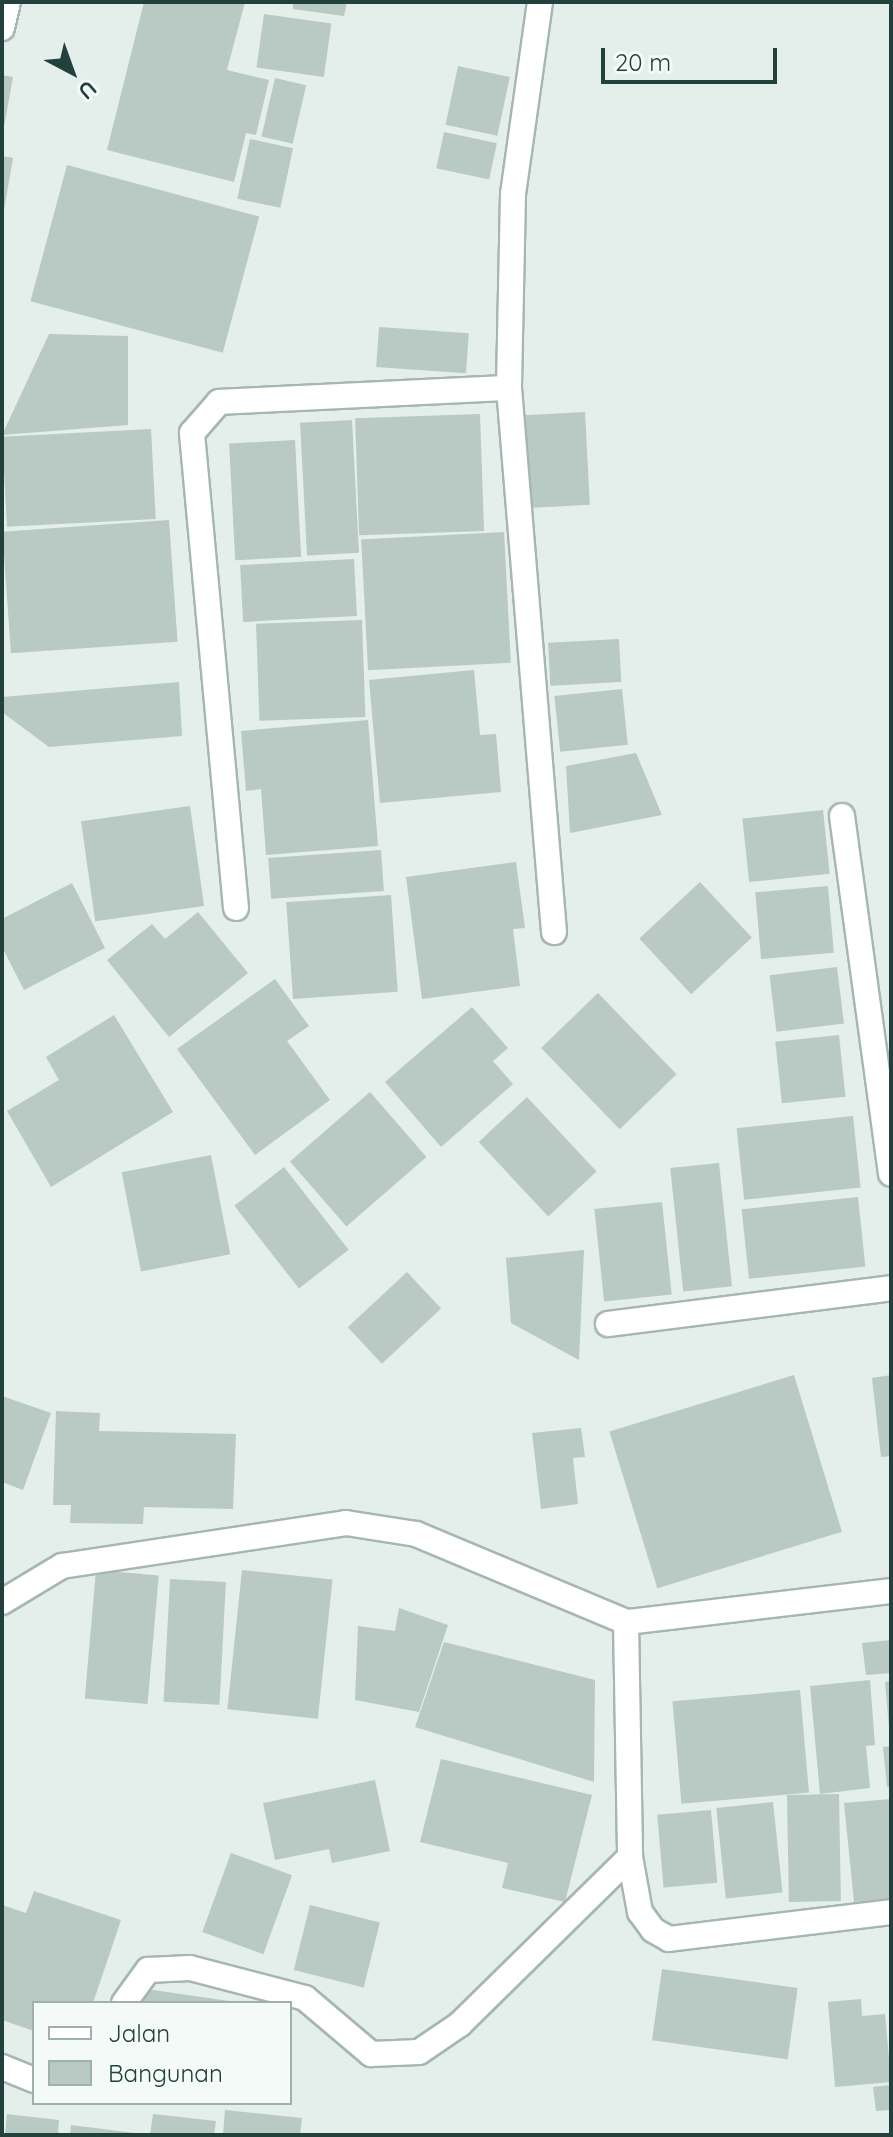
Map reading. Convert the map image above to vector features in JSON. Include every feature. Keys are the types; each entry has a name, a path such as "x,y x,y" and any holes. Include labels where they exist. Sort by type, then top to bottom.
{"street":[{"path":"2,28 8,2"},
{"path":"540,2 513,194 509,388 554,932"},
{"path":"236,908 192,433 219,402 509,388"},
{"path":"842,816 891,1174"},
{"path":"608,1324 891,1288"},
{"path":"2,1602 62,1566 346,1523 416,1534 626,1622 891,1591"},
{"path":"626,1622 630,1857 640,1912 653,1930 669,1939 891,1912"},
{"path":"125,2001 148,1970 190,1968 305,1998 371,2054 419,2052 460,2024 630,1857"},
{"path":"2,2067 32,2079"}],"building":[{"path":"144,2 245,2 227,70 269,80 256,135 246,133 234,182 107,150"},
{"path":"293,2 347,2 344,16 293,9"},
{"path":"264,14 331,23 324,77 256,67"},
{"path":"458,66 510,77 497,136 446,125"},
{"path":"2,75 13,77 4,127 2,127"},
{"path":"275,78 306,85 293,144 262,136"},
{"path":"444,132 497,143 489,179 436,168"},
{"path":"250,139 293,148 280,208 237,199"},
{"path":"2,156 13,158 4,210 2,209"},
{"path":"67,165 259,217 223,353 31,301"},
{"path":"379,327 469,333 466,373 376,367"},
{"path":"49,334 128,336 128,425 2,435"},
{"path":"585,412 590,505 529,508 524,415"},
{"path":"480,414 484,531 359,535 355,418"},
{"path":"352,420 359,553 307,556 300,423"},
{"path":"151,429 156,519 7,527 2,437"},
{"path":"295,440 301,557 235,560 229,443"},
{"path":"169,520 178,642 11,653 2,532"},
{"path":"504,532 511,663 368,670 361,539"},
{"path":"354,559 357,616 243,622 240,565"},
{"path":"362,620 365,717 259,721 256,624"},
{"path":"619,639 621,682 550,686 548,643"},
{"path":"474,670 480,735 496,734 501,792 380,803 369,680"},
{"path":"179,682 182,736 49,747 2,712 2,697"},
{"path":"622,689 628,745 560,752 554,696"},
{"path":"368,720 378,846 266,855 261,789 246,791 241,731"},
{"path":"636,753 662,815 570,833 566,766"},
{"path":"190,806 204,906 95,921 81,821"},
{"path":"823,810 830,874 749,882 742,818"},
{"path":"381,850 384,891 271,899 268,858"},
{"path":"516,862 525,928 513,929 520,986 422,999 406,877"},
{"path":"700,882 752,938 691,994 639,939"},
{"path":"72,883 105,948 24,990 2,947 2,919"},
{"path":"828,886 834,953 761,959 755,892"},
{"path":"391,895 398,992 293,999 286,902"},
{"path":"198,912 248,973 169,1037 107,960 152,924 165,939"},
{"path":"837,967 844,1024 776,1032 770,975"},
{"path":"275,979 309,1026 287,1041 330,1100 255,1155 177,1049"},
{"path":"598,993 676,1074 620,1129 541,1048"},
{"path":"472,1007 508,1048 493,1061 513,1084 441,1147 385,1082"},
{"path":"114,1015 173,1112 51,1187 7,1111 59,1080 46,1057"},
{"path":"839,1035 845,1097 782,1103 775,1042"},
{"path":"370,1092 426,1157 346,1226 290,1162"},
{"path":"527,1097 597,1172 548,1217 479,1142"},
{"path":"853,1116 861,1188 744,1200 737,1128"},
{"path":"211,1155 230,1254 141,1272 122,1172"},
{"path":"719,1163 732,1286 683,1291 670,1168"},
{"path":"284,1167 349,1250 299,1289 234,1206"},
{"path":"858,1197 865,1267 749,1279 742,1209"},
{"path":"662,1202 672,1294 604,1302 594,1209"},
{"path":"584,1250 579,1360 511,1323 506,1258"},
{"path":"407,1272 441,1309 382,1364 348,1327"},
{"path":"794,1375 842,1532 657,1588 609,1431"},
{"path":"891,1375 891,1456 881,1457 872,1378"},
{"path":"2,1396 51,1413 23,1490 2,1482"},
{"path":"56,1411 100,1413 99,1431 236,1434 233,1509 144,1507 143,1524 70,1523 71,1505 53,1505"},
{"path":"581,1428 585,1457 573,1458 578,1504 541,1509 532,1433"},
{"path":"96,1570 159,1575 148,1704 85,1699"},
{"path":"242,1570 333,1580 318,1719 227,1709"},
{"path":"170,1579 226,1582 219,1705 164,1702"},
{"path":"399,1608 448,1625 419,1712 355,1700 358,1626 395,1631"},
{"path":"891,1640 891,1673 866,1675 862,1643"},
{"path":"444,1642 595,1680 594,1782 415,1727"},
{"path":"870,1680 875,1745 866,1746 870,1788 820,1794 810,1686"},
{"path":"891,1681 891,1727 889,1727 885,1682"},
{"path":"800,1690 809,1793 681,1804 672,1701"},
{"path":"891,1746 891,1786 887,1787 883,1747"},
{"path":"441,1759 592,1795 565,1902 502,1888 508,1863 420,1842"},
{"path":"375,1780 390,1851 332,1863 329,1849 275,1860 263,1803"},
{"path":"839,1794 841,1901 789,1902 787,1795"},
{"path":"891,1799 889,1899 854,1902 844,1803"},
{"path":"773,1802 783,1893 726,1898 716,1808"},
{"path":"711,1810 717,1883 664,1887 657,1815"},
{"path":"231,1853 292,1875 263,1954 202,1932"},
{"path":"34,1891 121,1920 94,2001 32,2001 32,2030 2,2020 2,1905 26,1913"},
{"path":"310,1905 380,1922 364,1987 294,1970"},
{"path":"662,1969 798,1988 788,2059 652,2040"},
{"path":"146,1989 229,2001 144,2001"},
{"path":"861,1999 862,2016 885,2014 891,2082 835,2087 828,2002"},
{"path":"891,2085 891,2110 876,2111 873,2087"},
{"path":"225,2110 302,2118 300,2135 223,2135"},
{"path":"7,2114 59,2120 58,2135 5,2135"},
{"path":"153,2114 216,2121 214,2135 150,2135"},
{"path":"71,2125 135,2133 135,2135 70,2135"}]}
